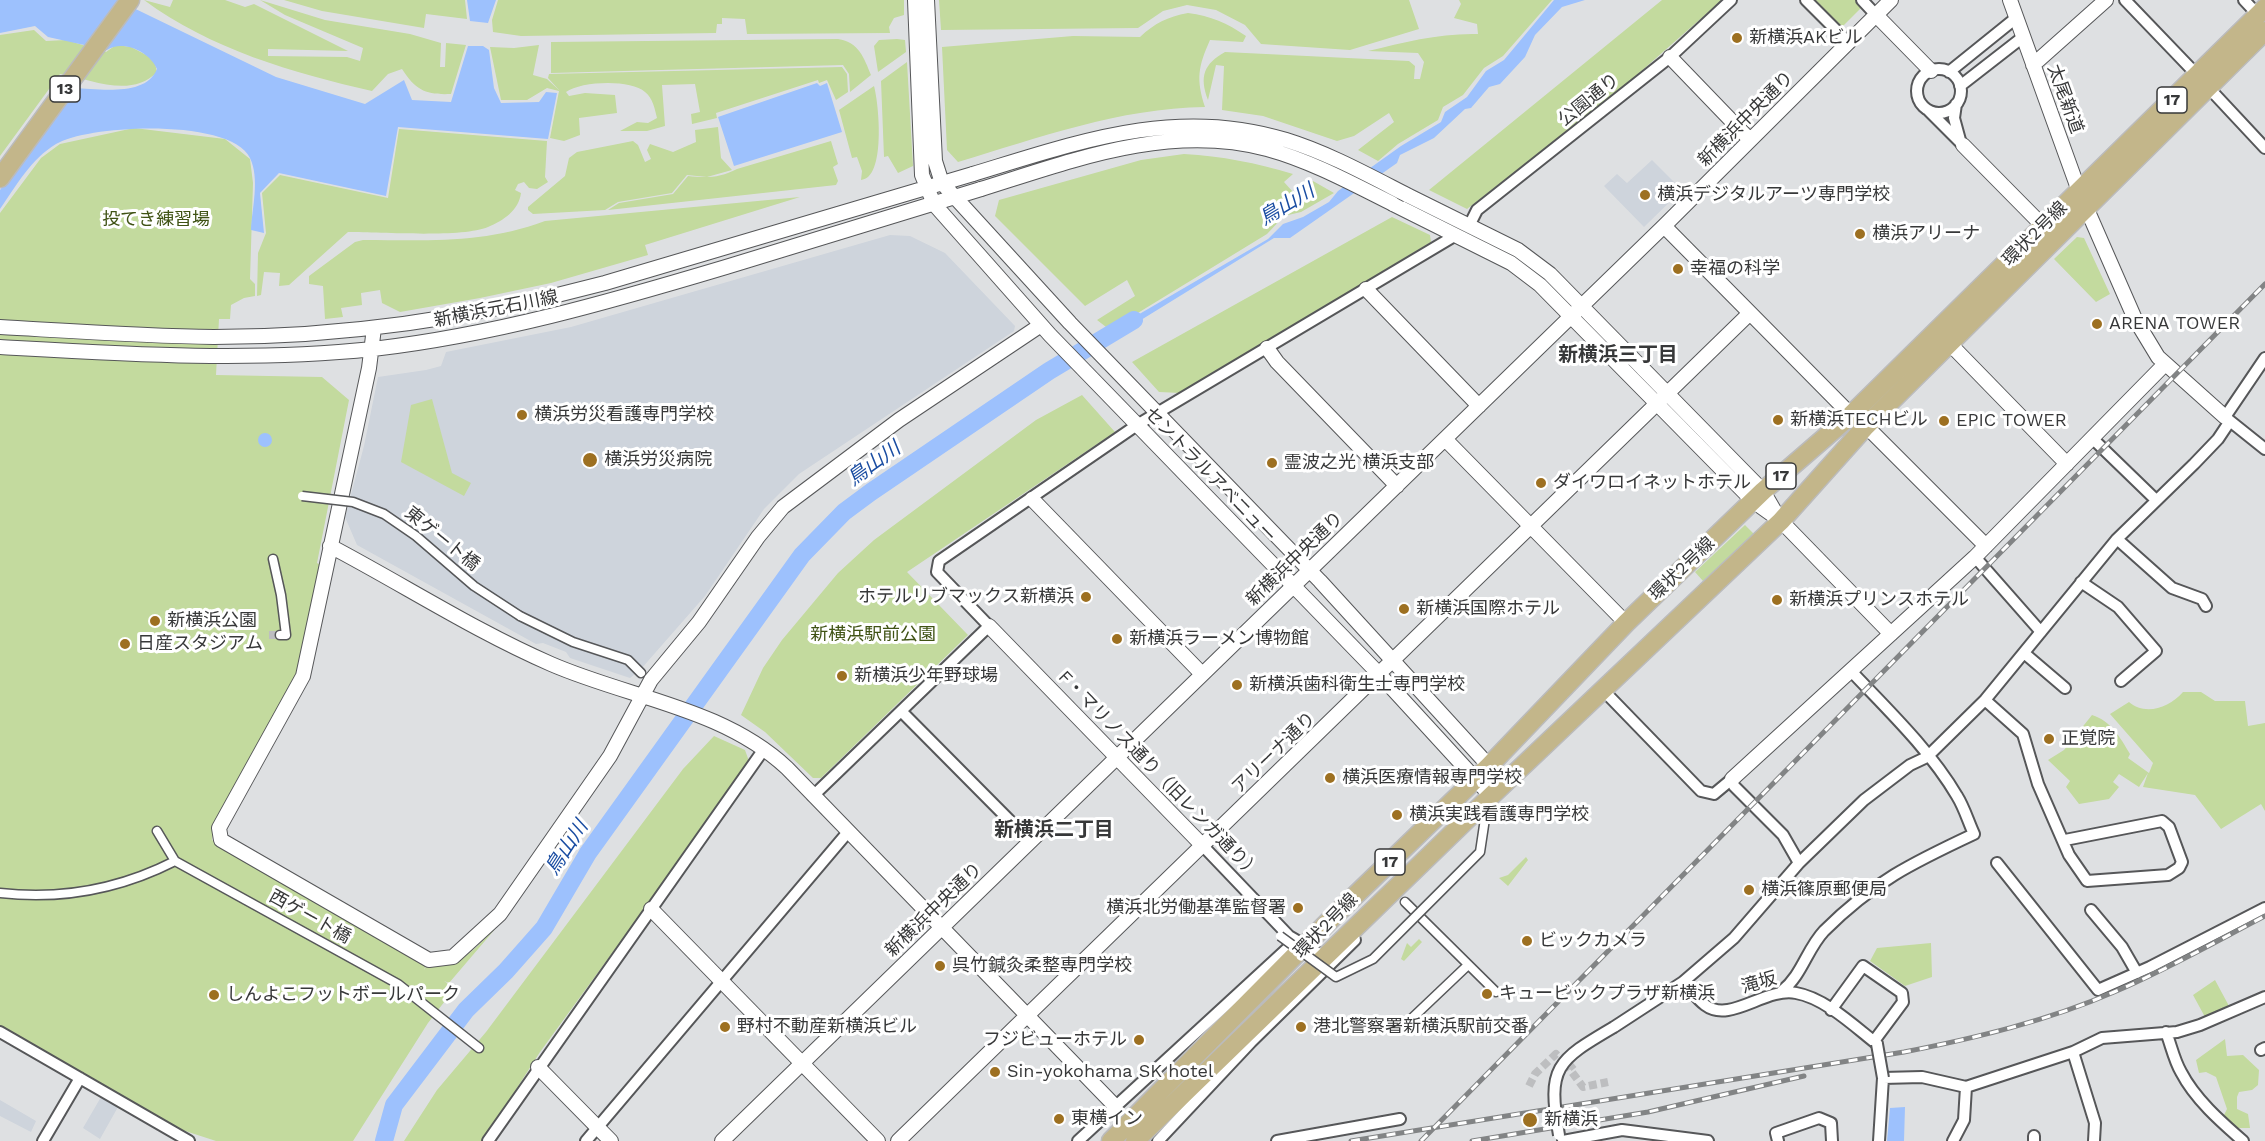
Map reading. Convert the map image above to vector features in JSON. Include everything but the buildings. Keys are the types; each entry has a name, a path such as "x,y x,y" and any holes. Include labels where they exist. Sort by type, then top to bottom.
{"main road":[{"name":"13","path":"0,178 130,0"},
{"name":"環状2号線","path":"1136,1141 1781,521 1866,426 2087,209 2263,18"},
{"name":"環状2号線","path":"1110,1141 1306,947 1336,914 1489,766 1626,623 1758,496 1851,415 2079,191 2203,81"}],"street":[{"path":"915,0 928,162 942,183"},
{"path":"927,0 928,162"},
{"name":"公園通り","path":"1469,226 1477,210 1670,57 1731,0"},
{"path":"1806,0 1848,43"},
{"path":"1862,0 1931,71"},
{"name":"新横浜中央通り","path":"722,1141 1664,226 1891,0"},
{"name":"太尾新道","path":"2010,0 2079,191 2135,320 2145,339 2165,364 2227,419"},
{"path":"2033,65 2106,0"},
{"path":"2125,0 2265,148"},
{"path":"2244,0 2263,18"},
{"path":"2016,18 1950,72 1931,71 1924,75 1917,86 1919,99 1927,109 2043,226"},
{"path":"1963,145 1954,118 1960,86 2023,37"},
{"path":"1670,57 1750,140"},
{"path":"1950,72 1960,86"},
{"path":"1927,109 1946,112 1956,104"},
{"name":"新横浜元石川線","path":"0,327 193,336 374,328 467,314 554,297 1107,135 1156,127 1201,125 1237,128 1288,141 1407,195 1529,258 1576,311"},
{"name":"新横浜元石川線","path":"0,347 170,357 261,356 372,349 479,333 569,314 1127,147 1201,139 1242,144 1285,155 1393,204 1522,270 1576,311"},
{"name":"セントラルアベニュー","path":"928,162 926,189 934,204 1045,330 1380,675 1494,798"},
{"name":"セントラルアベニュー","path":"942,183 1070,322 1395,661 1489,766 1494,798"},
{"path":"1664,226 1851,415"},
{"path":"813,796 989,626 937,572 936,567 939,561 1137,425 1456,235"},
{"path":"1366,289 1479,406"},
{"path":"1576,311 1891,634"},
{"name":"アリーナ通り","path":"898,1141 1395,661 1750,313"},
{"path":"374,328 372,349 301,682 219,828 218,835 221,840 429,960 453,957 500,914 610,756 651,680 699,622 758,537 783,507 899,420 1045,330"},
{"path":"1950,344 2067,464"},
{"path":"1267,348 1277,362 1397,486"},
{"path":"1708,1141 1622,1131 1561,1139 1553,1090 1558,1070 1572,1053 1683,982 1734,938 1798,863 1881,786 1910,765 1927,757 1985,700 2117,539 2210,447 2265,358"},
{"path":"1603,690 1701,791 1713,794 1975,557 2165,364"},
{"path":"2227,419 2265,449"},
{"path":"1866,426 1986,546"},
{"path":"1445,438 1626,623"},
{"path":"2092,438 2156,500"},
{"name":"東ゲート橋","path":"302,496 352,502 384,514 416,536 474,586 520,616 573,642 628,660 641,673"},
{"path":"1032,499 1202,674"},
{"path":"2117,539 2172,588 2202,599 2206,606"},
{"path":"330,546 531,655 573,673 720,724 764,749 813,796 1115,1107"},
{"path":"1975,557 2041,632"},
{"path":"273,560 285,619 286,635 280,635"},
{"path":"2081,582 2118,607 2156,651 2121,681"},
{"name":"F・マリノス通り（旧レンガ通り）","path":"989,626 1289,936 1325,957"},
{"path":"2024,653 2065,688"},
{"path":"1782,991 1798,974 1823,932 1862,895 1901,869 1974,834 1957,796 1927,757 1851,671"},
{"path":"1985,700 2023,734 2038,784 2065,840 2069,855 2088,881 2168,875 2179,868 2182,862 2169,828 2162,821 2065,840"},
{"path":"901,711 1030,841"},
{"path":"488,1141 764,749"},
{"path":"1732,779 1734,786 1783,835 1798,863"},
{"path":"1280,936 1337,978 1373,959 1480,852 1494,798"},
{"path":"0,892 54,895 87,891 146,876 175,861 157,831"},
{"path":"586,1141 848,832"},
{"name":"西ゲート橋","path":"175,861 398,984 427,1004 476,1045"},
{"path":"1997,862 2098,990 2137,973 2265,908"},
{"path":"1405,902 1496,992"},
{"path":"651,909 878,1141"},
{"path":"2091,910 2122,947 2137,973"},
{"path":"1158,1141 1251,1042 1353,942 1366,918"},
{"path":"1078,1141 1288,948 1306,947"},
{"path":"1408,1022 1468,965"},
{"path":"1831,1010 1863,966 1902,993 1903,1002 1875,1042 1883,1078 1879,1141"},
{"name":"滝坂","path":"1683,982 1704,1005 1717,1012 1727,1011 1782,991 1798,993 1816,1000 1875,1042"},
{"path":"1883,1078 1922,1077 1966,1087 2073,1052 2102,1038 2166,1032 2200,1025 2265,997"},
{"path":"0,1032 189,1141"},
{"path":"2166,1032 2180,1071 2193,1091 2221,1122 2243,1141"},
{"path":"2073,1052 2095,1123 2094,1141"},
{"path":"538,1067 612,1141"},
{"path":"43,1141 80,1078"},
{"path":"1953,1141 1964,1119 1966,1087"},
{"path":"1277,1141 1400,1119"},
{"path":"1778,1141 1776,1134 1819,1119 1831,1123 1832,1141"}],"shaded area":[{"name":"横浜デジタルアーツ専門学校","path":"1652,160 1682,190 1644,227 1604,186 1617,174 1627,183"},
{"name":"横浜労災病院","path":"890,235 910,236 945,253 1015,326 1014,331 799,474 764,509 705,596 641,669 630,678 570,658 566,652 543,643 536,644 357,545 345,517 364,446 378,377 441,366 446,352 571,327"},
{"path":"101,1097 118,1107 100,1139 83,1128"},
{"path":"0,1100 36,1121 31,1132 0,1116"}],"green space":[{"path":"144,0 170,7 173,0 225,0 245,7 254,4 348,51 268,49 268,56 347,57 360,61 363,48 285,15 260,0 325,20 410,34 441,43 440,67 445,67 446,43 466,45 451,94 435,94 417,87 402,69 388,74 372,91 312,76 224,46 196,32"},
{"path":"284,0 465,0 467,19 426,14 424,28 322,11"},
{"path":"498,0 904,0 904,15 894,18 889,27 890,33 747,34 745,19 722,18 722,24 717,24 716,33 521,36 493,32 492,20"},
{"path":"939,0 1409,0 1419,29 1350,50 1261,44 1245,25 1216,10 1187,5 1163,11 1138,28 941,30"},
{"path":"1459,0 1552,0 1503,56 1484,68 1463,95 1443,107 1438,120 1398,144 1378,161 1358,150 1394,122 1389,113 1354,136 1337,141 1263,116 1222,110 1224,66 1216,65 1208,100 1204,84 1205,72 1212,61 1225,52 1409,61 1415,66 1414,79 1420,79 1424,62 1418,53 1368,51 1409,41 1478,34 1477,24 1454,18 1461,4"},
{"path":"1662,0 1722,0 1613,96 1467,209 1429,190"},
{"path":"1812,0 1857,0 1863,6 1840,29"},
{"path":"1188,13 1218,21 1246,36 1243,42 1210,40 1203,58 1199,81 1205,107 1173,109 1111,119 1049,134 958,162 947,150 942,47 1073,36 1140,37 1162,21"},
{"path":"34,30 46,41 66,40 106,52 116,45 131,47 154,59 157,72 147,80 123,86 97,83 60,74 0,156 0,35"},
{"path":"838,39 856,47 871,75 850,92 849,74 843,65 551,73 551,42"},
{"path":"879,40 905,40 906,52 878,72 874,46"},
{"path":"539,45 533,75 547,79 560,91 548,78 549,74 842,67 847,74 848,92 836,100 827,80 819,83 818,80 716,113 717,118 692,124 691,114 700,112 695,84 662,85 665,126 647,131 620,131 637,122 648,123 657,118 650,97 638,88 629,85 594,84 573,88 566,92 569,96 585,93 615,95 617,113 579,118 580,135 564,141 550,138 559,91 547,88 527,100 501,100 490,47 514,48"},
{"path":"907,62 913,166 898,173 888,156 884,157 881,81"},
{"path":"874,86 879,123 877,154 869,176 861,180 862,171 857,157 852,158 839,110"},
{"path":"718,127 721,158 732,170 707,177 687,175 672,193 618,202 605,210 533,214 528,210 528,207 565,176 569,158 577,152 633,141 638,145 645,162 651,159 647,150 650,144 673,152 696,142 695,130"},
{"name":"新横浜公園","path":"134,128 225,139 250,159 253,183 250,279 255,284 255,296 244,298 231,305 230,319 219,319 216,375 322,377 349,400 317,563 321,565 298,677 213,829 212,840 256,869 258,866 426,964 424,970 427,965 449,964 458,961 496,928 449,983 444,981 455,988 428,1023 353,1141 216,1141 176,1128 0,1027 0,213 41,158 60,144"},
{"path":"399,129 547,141 545,177 548,182 537,189 529,188 524,182 518,184 515,190 521,193 514,210 499,222 476,230 441,233 348,232 289,285 279,286 280,273 264,272 261,295 257,296 258,253 266,233 262,193 280,175 388,198"},
{"path":"831,141 838,164 833,167 838,181 836,185 608,210 619,203 673,194 688,176 719,176"},
{"path":"1184,154 1212,156 1293,174 1284,182 1293,192 1313,181 1334,193 1301,212 1284,216 1267,234 1110,330 1097,320 1135,296 1127,280 1085,306 995,216 999,200 1141,160"},
{"path":"800,197 645,245 648,255 551,283 480,298 400,312 382,303 380,290 361,293 362,305 341,308 343,317 325,319 323,286 309,284 309,276 355,242 363,240 433,240 477,237 500,234 545,221"},
{"path":"1392,217 1430,235 1431,242 1181,393 1159,392 1132,362"},
{"path":"2077,237 2084,238 2110,294 2096,302 2054,259"},
{"name":"新横浜駅前公園","path":"1082,395 1115,432 907,572 968,635 821,778 813,778 765,732 741,715 763,668 782,640 838,573 874,540 1036,420"},
{"path":"432,399 452,473 471,483 464,496 401,462 411,405"},
{"path":"1745,525 1754,534 1703,581 1695,572"},
{"path":"2183,692 2201,692 2215,701 2245,701 2248,726 2265,723 2265,811 2261,804 2221,829 2195,795 2143,787 2148,773 2139,787 2119,774 2113,782 2119,787 2109,799 2079,804 2066,787 2070,781 2048,760 2064,750 2092,715 2110,725 2130,754 2128,758 2149,773 2153,763 2110,714 2129,702 2142,709 2164,706"},
{"path":"714,736 745,750 750,764 540,1052 483,1141 404,1141 437,1090 486,1032 683,769"},
{"path":"1526,857 1528,860 1508,886 1499,878 1508,875"},
{"path":"1419,939 1422,942 1404,961 1401,959 1407,943 1411,947"},
{"path":"1931,943 1932,977 1905,986 1870,961 1877,948"},
{"path":"2215,980 2229,1006 2205,1017 2193,995"},
{"path":"2225,1039 2227,1056 2243,1055 2259,1070 2258,1085 2252,1090 2239,1092 2237,1097 2237,1109 2248,1114 2250,1128 2236,1128 2224,1115 2227,1109 2216,1077 2206,1072 2199,1073 2196,1060"}],"water":[{"path":"0,0 117,0 276,77 365,104 404,80 412,100 451,102 468,46 483,46 489,50 494,88 501,103 539,102 546,92 557,93 548,139 398,127 386,196 279,173 260,193 264,233 251,230 255,175 250,158 238,145 217,136 159,128 98,132 73,137 47,150 25,174 0,209 0,190 74,88 108,90 132,88 151,78 157,69 148,57 128,47 113,47 107,50 48,37 35,26 0,33"},
{"path":"467,0 496,0 488,23 470,21"},
{"path":"1554,0 1585,0 1562,7 1535,35 1525,57 1500,84 1489,87 1471,108 1465,109 1434,138 1400,155 1397,163 1290,238 1274,238 1115,336 1112,330 1268,239 1283,224 1303,217 1329,202 1338,191 1401,146 1441,122 1445,112 1467,97 1486,71 1504,60"},
{"path":"817,83 820,86 827,83 842,132 734,166 718,117"},
{"path":"262,433 268,433 272,440 268,447 262,447 258,443 258,437"},
{"path":"1905,1107 1904,1141 1887,1141 1890,1108"}],"waterway":[{"name":"鳥山川","path":"384,1141 394,1105 466,1010 506,971 544,928 588,853 802,555 844,512 871,492 1049,371 1134,320"}],"tunnel":[{"path":"269,635 280,635"},
{"path":"1529,1086 1535,1074 1556,1054 1569,1068"},
{"path":"1574,1064 1569,1068 1583,1087 1608,1082"}],"railway":[{"path":"1421,1141 2265,284"},
{"path":"1351,1141 1904,1052 1984,1035 2063,1012 2114,992 2265,916"},
{"path":"1472,1141 1648,1112 1804,1076"}],"place":[{"name":"新横浜AKビル","path":"1737,38"},
{"name":"横浜デジタルアーツ専門学校","path":"1645,195"},
{"name":"横浜アリーナ","path":"1860,234"},
{"name":"幸福の科学","path":"1678,269"},
{"name":"ARENA TOWER","path":"2097,324"},
{"name":"横浜労災看護専門学校","path":"522,415"},
{"name":"新横浜TECHビル","path":"1778,420"},
{"name":"EPIC TOWER","path":"1944,421"},
{"name":"横浜労災病院","path":"590,460"},
{"name":"霊波之光 横浜支部","path":"1272,463"},
{"name":"ダイワロイネットホテル","path":"1541,483"},
{"name":"ホテルリブマックス新横浜","path":"1086,597"},
{"name":"新横浜プリンスホテル","path":"1777,600"},
{"name":"新横浜国際ホテル","path":"1404,609"},
{"name":"新横浜公園","path":"155,621"},
{"name":"新横浜ラーメン博物館","path":"1117,639"},
{"name":"日産スタジアム","path":"125,644"},
{"name":"新横浜少年野球場","path":"842,676"},
{"name":"新横浜歯科衛生士専門学校","path":"1237,685"},
{"name":"正覚院","path":"2049,739"},
{"name":"横浜医療情報専門学校","path":"1330,778"},
{"name":"横浜実践看護専門学校","path":"1397,815"},
{"name":"横浜篠原郵便局","path":"1749,890"},
{"name":"横浜北労働基準監督署","path":"1298,908"},
{"name":"ビックカメラ","path":"1527,941"},
{"name":"呉竹鍼灸柔整専門学校","path":"940,966"},
{"name":"キュービックプラザ新横浜","path":"1487,994"},
{"name":"しんよこフットボールパーク","path":"214,995"},
{"name":"野村不動産新横浜ビル","path":"725,1027"},
{"name":"港北警察署新横浜駅前交番","path":"1301,1027"},
{"name":"フジビューホテル","path":"1139,1040"},
{"name":"Sin-yokohama SK hotel","path":"995,1072"},
{"name":"東横イン","path":"1059,1119"},
{"name":"新横浜","path":"1530,1120"}],"district":[{"name":"新横浜三丁目","path":"1618,355"},
{"name":"新横浜二丁目","path":"1054,830"}],"park label":[{"name":"投てき練習場","path":"156,220"}]}
